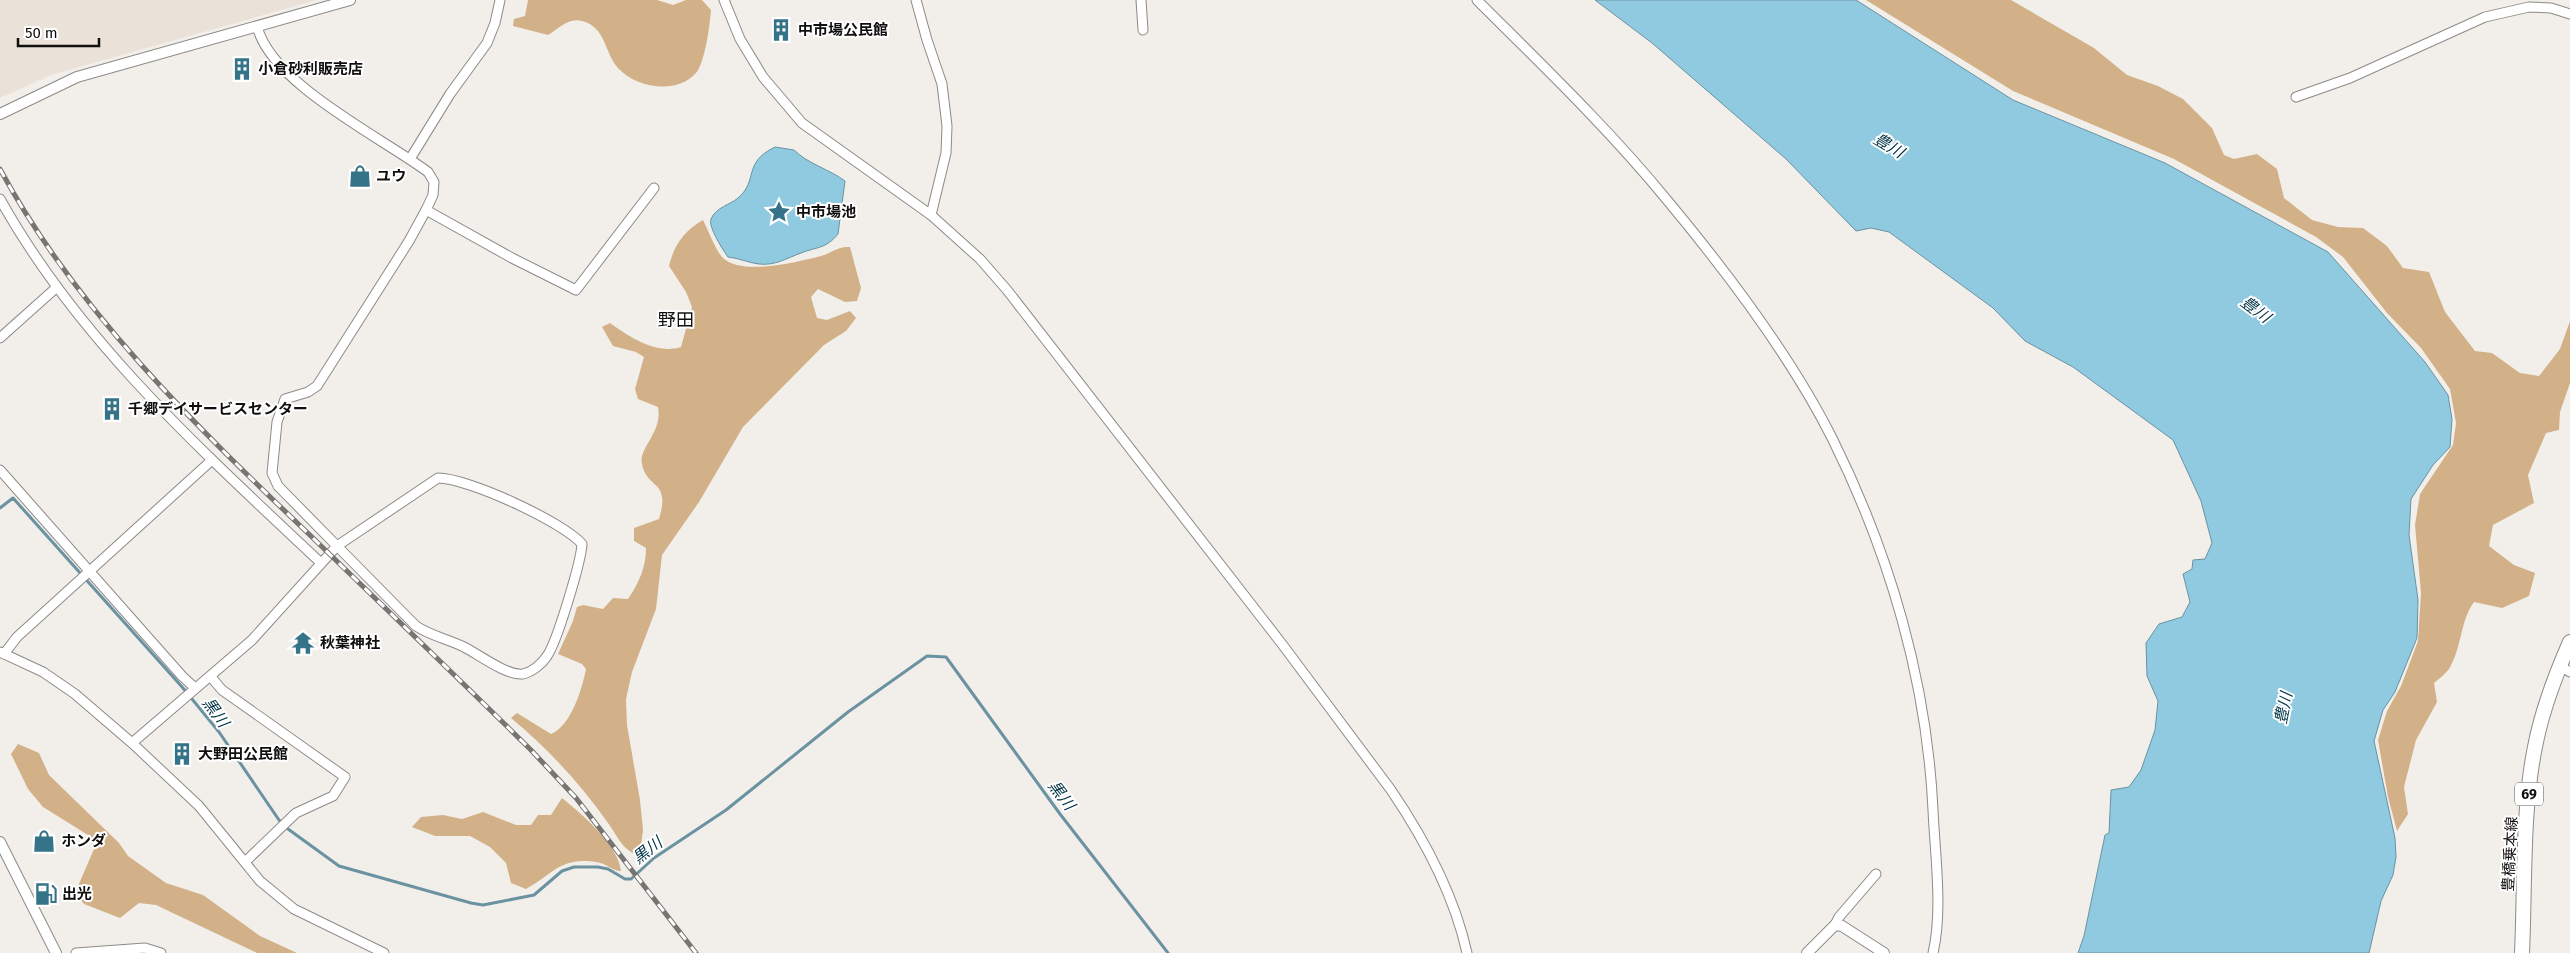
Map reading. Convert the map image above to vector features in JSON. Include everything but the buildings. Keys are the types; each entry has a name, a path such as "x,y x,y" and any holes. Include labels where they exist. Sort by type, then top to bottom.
{"main road":[{"name":"豊橋乗本線","path":"2522,953 2529,786 2534,748 2545,704 2565,669 2570,642"}],"street":[{"path":"0,114 77,77 350,0"},
{"path":"410,159 450,94 487,43 495,23 500,0"},
{"path":"724,0 740,39 763,77 802,123 931,214 980,260 1007,290 1282,644 1391,790 1417,828 1435,865 1452,904 1467,953"},
{"path":"916,0 926,40 942,84 947,126 946,154 931,214"},
{"path":"1141,0 1143,30"},
{"path":"1477,0 1571,93 1666,198 1732,282 1796,375 1833,439 1890,576 1908,645 1922,711 1932,785 1937,920 1933,953"},
{"path":"2296,97 2350,78 2485,17 2529,7 2551,8 2570,14"},
{"path":"132,743 182,698 211,676 252,640 338,546 432,481 447,478 475,486 528,510 576,536 582,544 572,585 547,656 536,668 522,674 511,672 466,648 427,633 416,626 338,546 278,486 272,473 272,458 280,409 285,399 308,392 317,386 409,240 433,195 434,182 428,172 304,87 277,61 257,26"},
{"path":"426,210 512,258 576,290 654,188"},
{"path":"0,199 18,232 57,287 112,357 212,460 321,563"},
{"path":"0,338 57,287"},
{"path":"212,460 17,637 2,653 51,677 75,694 132,743 199,806 260,880 294,909 384,953"},
{"path":"0,470 194,689"},
{"path":"211,676 222,690 345,777 333,796 324,802 301,810 245,862"},
{"path":"0,842 56,953"},
{"path":"1807,953 1836,925 1839,917 1876,874"},
{"path":"1836,925 1842,926 1884,953"},
{"path":"76,953 146,948 161,953"}],"shaded area":[{"path":"0,0 317,0 51,75 0,98"},
{"path":"528,0 657,0 673,5 686,0 702,0 711,10 702,60 696,73 688,80 668,86 646,84 626,75 618,68 613,62 600,34 590,24 577,20 573,21 564,24 548,35 513,26 514,19 525,16"},
{"path":"1866,0 2011,0 2094,48 2127,75 2158,86 2183,99 2212,128 2224,155 2234,159 2257,154 2277,169 2284,198 2312,220 2338,227 2363,228 2387,246 2403,268 2429,272 2445,312 2475,351 2492,353 2520,373 2539,376 2560,349 2570,321 2570,383 2560,412 2559,430 2546,433 2528,475 2534,503 2493,525 2489,546 2514,565 2535,573 2529,596 2502,608 2474,602 2469,609 2453,661 2449,669 2434,683 2437,702 2416,740 2404,787 2408,814 2397,831 2388,797 2378,740 2387,711 2401,686 2418,641 2421,593 2415,525 2420,494 2453,445 2456,423 2450,389 2421,348 2387,313 2343,257 2316,237 2174,159 2013,91"},
{"path":"703,220 720,255 732,263 743,266 756,267 785,264 850,247 861,288 857,301 845,302 818,289 811,297 817,318 827,320 850,311 856,318 846,331 824,345 743,427 699,502 662,555 656,609 632,672 626,699 627,725 640,800 643,830 641,846 635,854 626,849 587,794 563,767 511,718 517,713 551,734 558,730 570,715 582,686 586,669 582,664 558,654 573,621 577,607 583,605 603,609 613,598 628,599 641,575 645,562 646,548 634,541 634,528 659,519 662,506 660,491 648,478 642,464 644,452 657,424 659,416 658,407 638,399 635,389 644,357 636,352 613,346 602,327 610,323 626,334 653,347 672,349 681,347 692,307 686,292 669,266 681,239 690,229"},
{"path":"18,744 39,753 49,775 119,843 128,856 166,883 203,895 260,936 297,953 257,953 156,905 139,903 120,918 84,904 75,893 94,849 88,835 43,807 28,789 11,754"},
{"path":"562,798 598,831 614,851 621,871 600,863 574,862 558,868 526,889 511,883 506,863 490,847 470,836 435,836 412,827 421,817 443,815 462,819 483,812 516,825 531,825 538,815 551,815"}],"water":[{"name":"豊川","path":"1595,0 1856,0 2013,100 2165,163 2328,252 2425,362 2448,395 2452,419 2450,447 2433,465 2411,499 2409,535 2418,600 2417,638 2395,692 2383,710 2374,741 2395,838 2396,857 2393,875 2381,901 2369,953 2078,953 2084,936 2105,835 2109,833 2111,790 2129,787 2141,770 2155,730 2158,701 2147,676 2146,643 2159,624 2182,617 2190,602 2183,574 2192,569 2193,560 2205,559 2212,543 2201,501 2173,440 2073,367 2025,341 1993,308 1889,232 1871,228 1856,231 1786,159 1652,43"},
{"name":"中市場池","path":"775,147 794,150 845,181 838,234 834,239 821,247 770,264 728,257 714,233 711,219 716,212 738,198 748,185 754,165 758,159"}],"waterway":[{"name":"黒川","path":"0,508 13,498 183,688 219,732 279,820 288,829 339,866 483,905 534,895 562,871 574,867 608,869 625,879 631,879 654,858 726,810 848,712 927,656 946,657 1060,814 1168,953"}],"railway":[{"path":"0,169 31,221 65,272 142,366 227,454 530,749 576,798 696,953"}],"place":[{"name":"中市場公民館","path":"781,30"},
{"name":"小倉砂利販売店","path":"242,69"},
{"name":"ユウ","path":"360,176"},
{"name":"中市場池","path":"779,212"},
{"name":"千郷デイサービスセンター","path":"112,409"},
{"name":"秋葉神社","path":"303,643"},
{"name":"大野田公民館","path":"182,754"},
{"name":"ホンダ","path":"44,841"},
{"name":"出光","path":"46,894"}],"district":[{"name":"野田","path":"676,320"}]}
